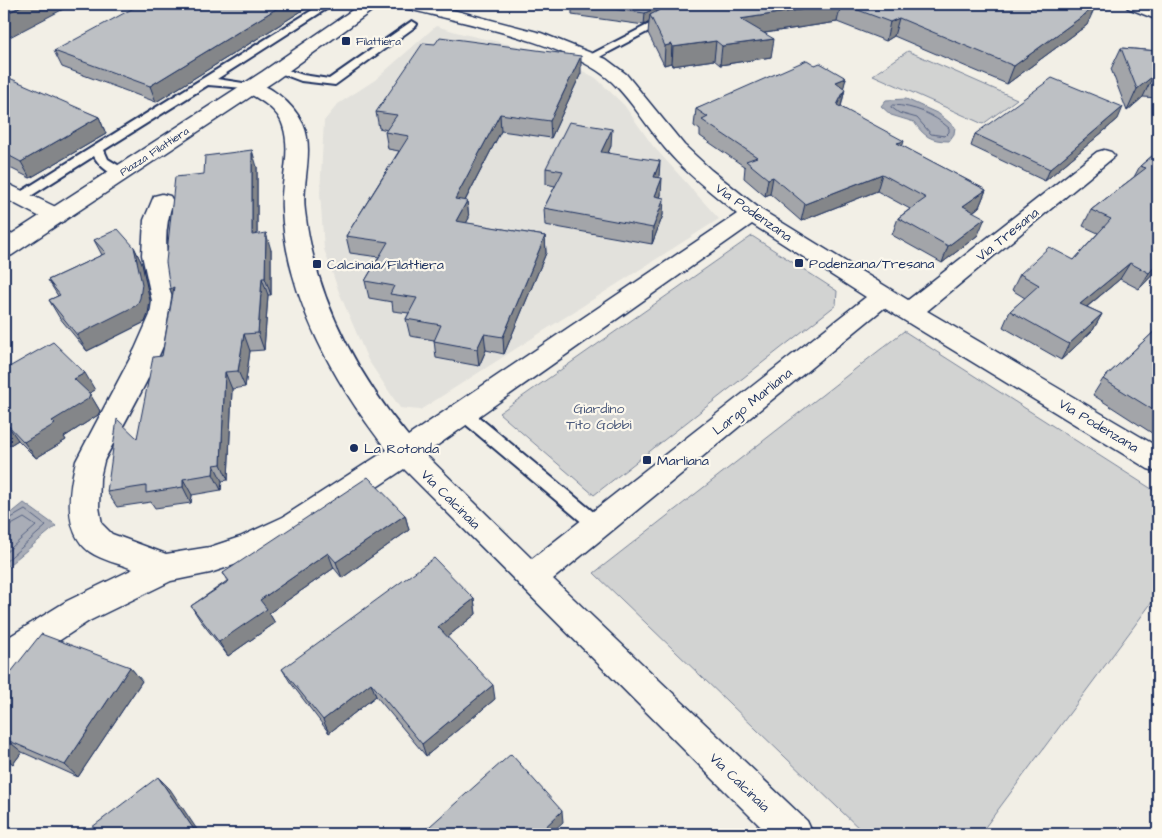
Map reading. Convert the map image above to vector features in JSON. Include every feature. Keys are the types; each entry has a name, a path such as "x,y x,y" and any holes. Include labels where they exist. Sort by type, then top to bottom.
{"street":[{"name":"Piazza Filattiera","path":"4,250 278,70 372,4"},
{"path":"1134,4 1158,14"},
{"name":"Via Podenzana","path":"412,14 535,37 590,58 618,78 677,149 703,174 752,214 909,312 1158,461"},
{"name":"Via Calcinaia","path":"252,87 280,105 290,117 296,130 297,148 292,195 296,234 308,287 324,326 368,406 406,453 794,834"},
{"name":"Via Tresana","path":"909,312 1104,156"},
{"path":"12,192 56,216"},
{"path":"162,201 155,220 154,255 164,301 162,315 148,349 94,454 86,478 84,506 86,522 91,533 101,543 166,568"},
{"path":"4,658 78,611 166,568 210,560 249,547 274,536 338,499 752,214"},
{"name":"Largo Marliana","path":"532,578 596,524 883,296"}],"lane":[{"path":"12,192 97,148 329,4"},
{"path":"590,58 695,4"},
{"path":"278,70 301,78 331,83 412,14"},
{"path":"207,81 252,87"},
{"path":"97,148 103,161 121,173"},
{"path":"463,413 596,524"}],"shaded area":[{"path":"436,26 463,34 549,53 596,78 624,105 653,146 719,219 420,410 400,408 368,360 339,292 324,249 320,193 324,121 338,104 375,80"}],"green space":[{"path":"908,51 1017,99 983,124 873,75"},
{"name":"Giardino Tito Gobbi","path":"752,236 837,291 836,305 594,495 499,413"},
{"path":"904,331 1158,493 1158,594 980,834 865,834 594,573"}],"water":[{"path":"906,99 939,114 955,127 954,134 949,141 928,137 914,122 891,115 881,106 886,100"},
{"path":"24,503 56,526 4,569 4,519"}],"building":[{"path":"4,4 25,4 4,15"},
{"path":"141,4 284,4 150,86 54,51"},
{"path":"572,4 664,4 645,13"},
{"path":"671,4 838,4 740,19 774,39 722,46 716,41 673,47 672,44 665,46 650,15"},
{"path":"842,4 1086,4 1095,7 1014,66 899,18 890,22"},
{"path":"440,37 581,56 550,121 500,114 455,199 467,201 456,221 545,236 503,337 484,334 477,349 434,341 441,325 406,319 417,298 390,294 394,286 365,281 388,242 346,236 409,136 385,132 397,115 376,112 423,43 435,44"},
{"path":"1121,48 1158,51 1158,76 1153,76 1137,89"},
{"path":"807,60 815,65 820,63 846,78 836,82 845,89 837,105 904,141 897,143 986,190 963,206 985,218 948,246 898,218 926,198 882,174 805,204 773,177 768,179 746,161 757,157 702,120 708,117 696,109"},
{"path":"7,77 99,117 21,162 4,153 4,79"},
{"path":"1052,78 1123,107 1050,169 975,134"},
{"path":"569,122 612,129 601,152 660,161 654,177 662,178 655,196 664,198 653,228 544,208 563,171 546,168"},
{"path":"252,150 252,235 266,233 265,278 262,278 258,333 244,334 238,371 225,372 221,464 214,465 213,474 183,479 183,487 146,493 146,486 107,492 117,419 137,438 153,357 162,356 174,287 170,289 166,262 175,177 204,174 205,156"},
{"path":"1158,151 1158,263 1149,273 1130,263 1080,304 1102,314 1069,344 1010,311 1039,285 1020,274 1049,247 1074,260 1111,219 1091,210 1146,168 1140,166"},
{"path":"118,229 134,247 142,284 140,298 137,305 77,335 49,300 60,295 48,280 106,253 94,240"},
{"path":"1158,328 1158,413 1103,379"},
{"path":"53,342 85,373 74,379 90,394 88,399 52,421 55,424 24,442 6,423 4,425 4,370"},
{"path":"368,477 405,515 336,562 328,553 260,600 267,609 219,642 191,606 229,581 223,573"},
{"path":"434,558 474,599 438,627 493,685 422,744 371,683 323,720 282,669"},
{"path":"41,634 130,667 65,765 7,740 4,744 4,681"},
{"path":"511,754 562,811 538,834 421,834"},
{"path":"158,777 197,834 83,834"}],"place":[{"name":"Filattiera","path":"346,41"},
{"name":"Podenzana/Tresana","path":"799,263"},
{"name":"Calcinaia/Filattiera","path":"317,264"},
{"name":"La Rotonda","path":"354,448"},
{"name":"Marliana","path":"647,460"}]}
